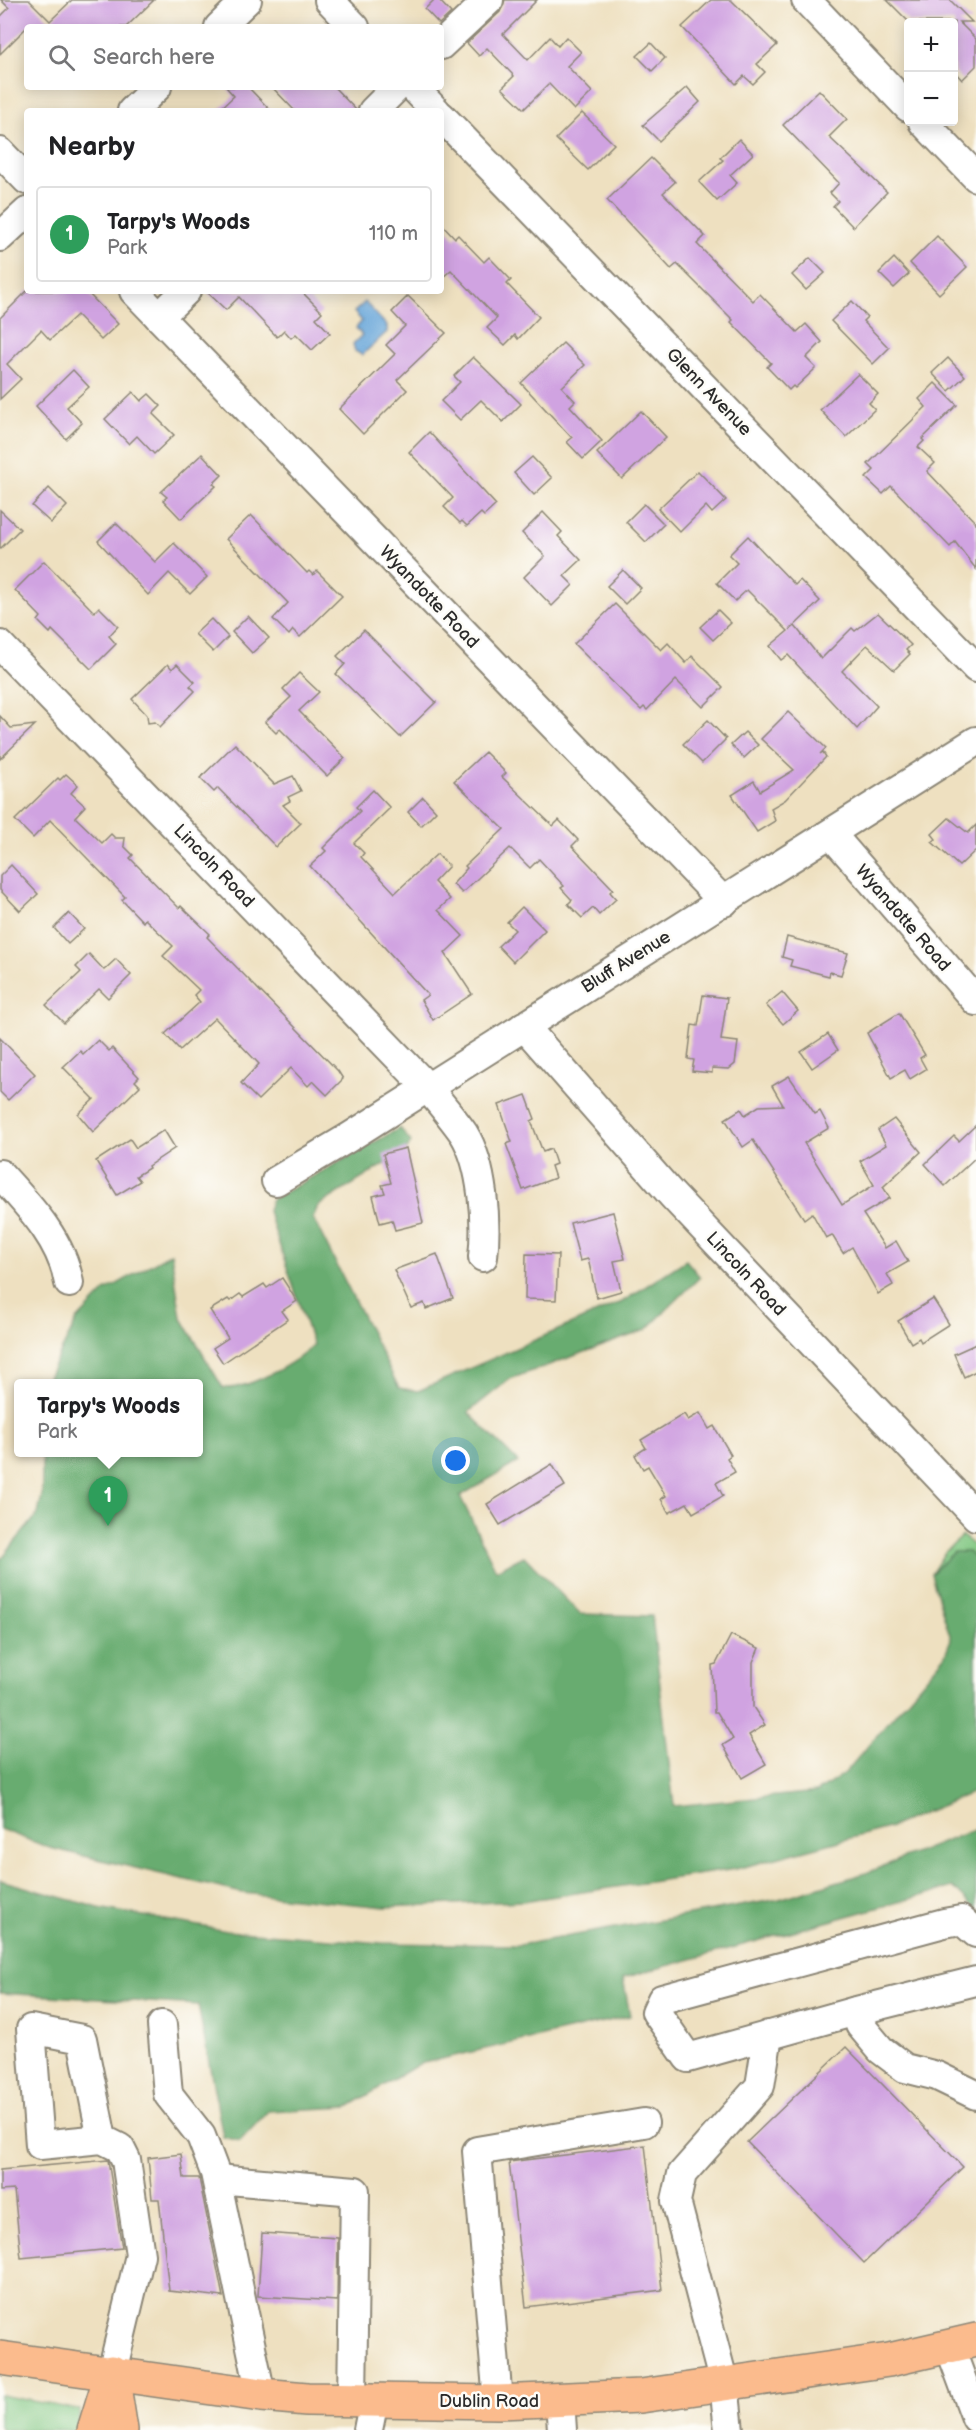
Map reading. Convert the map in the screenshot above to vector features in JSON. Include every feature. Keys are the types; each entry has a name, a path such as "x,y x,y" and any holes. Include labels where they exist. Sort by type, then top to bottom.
{"main road":[{"name":"Dublin Road","path":"0,2358 112,2372 364,2410 498,2402 561,2415 641,2396 963,2344"},
{"path":"94,2430 112,2372"},
{"path":"112,2372 121,2430"}],"street":[{"path":"222,24 247,0"},
{"path":"329,0 352,24"},
{"path":"444,42 489,0"},
{"path":"806,0 904,102"},
{"path":"135,108 154,90"},
{"path":"376,108 395,90"},
{"path":"416,90 433,108"},
{"name":"Glenn Avenue","path":"444,119 976,668"},
{"path":"927,126 976,177"},
{"path":"0,152 24,177"},
{"path":"0,237 24,215"},
{"name":"Wyandotte Road","path":"137,294 724,902"},
{"path":"159,317 183,294"},
{"name":"Lincoln Road","path":"0,645 427,1087 465,1136 474,1162 484,1206 483,1257"},
{"name":"Bluff Avenue","path":"276,1181 724,902 976,741"},
{"name":"Wyandotte Road","path":"831,834 976,1001"},
{"name":"Lincoln Road","path":"524,1026 578,1090 688,1212 976,1516"},
{"path":"0,1174 37,1215 66,1266 69,1283"},
{"path":"976,1933 961,1920 944,1923 662,1998 656,2012 688,2058 856,2011 976,1981"},
{"path":"856,2011 860,2025 881,2050 905,2068 937,2076 976,2095"},
{"path":"162,2025 168,2094 201,2136 217,2179 261,2395"},
{"path":"729,2430 724,2384 676,2201 682,2174 760,2086 768,2035"},
{"path":"498,2402 477,2151 644,2123"},
{"path":"102,2139 120,2148 126,2160 140,2256 112,2372"},
{"path":"217,2179 355,2191 364,2410"},
{"path":"963,2344 976,2418"}],"green space":[{"path":"400,1128 411,1142 406,1151 318,1206 313,1218 399,1388 418,1391 622,1302 686,1260 700,1277 646,1330 510,1379 470,1411 469,1413 518,1462 460,1496 496,1570 524,1556 580,1614 652,1616 674,1806 817,1792 845,1773 944,1657 951,1639 931,1574 954,1552 968,1552 976,1560 976,1791 888,1828 736,1869 523,1901 385,1907 242,1893 50,1848 0,1829 0,1560 38,1514 42,1495 42,1457 203,1457 203,1379 47,1379 77,1320 105,1291 171,1253 181,1317 223,1388 245,1385 296,1360 313,1345 268,1211 271,1200"},
{"path":"963,1536 976,1547 976,1560 968,1552 954,1552 931,1574 945,1552"},
{"path":"976,1829 976,1910 953,1887 623,1978 630,2016 419,2064 348,2107 268,2111 240,2141 223,2137 198,2005 0,1993 0,1880 99,1908 227,1931 382,1943 519,1945 779,1899 866,1873"},
{"path":"0,2395 80,2410 77,2430 3,2430 0,2426"}],"water":[{"path":"365,302 387,326 387,332 362,355 355,351 353,344 362,335 356,328 362,321 354,312"}],"building":[{"path":"1,0 29,0 50,21 72,0 154,0 129,24 24,24 24,30 0,54 0,17 9,8"},
{"path":"434,0 439,0 451,13 439,24 425,9"},
{"path":"505,0 537,0 503,34 528,60 550,37 558,46 566,37 581,52 567,66 592,92 574,110 549,84 524,109 502,88 514,76 487,48 479,56 467,43 500,12"},
{"path":"711,0 731,0 777,45 757,64 765,72 753,84 744,76 736,84 682,27"},
{"path":"887,0 950,0 972,22 959,22 976,39 976,66 962,80 958,76 958,18 905,18"},
{"path":"651,43 665,58 652,71 637,56"},
{"path":"687,87 700,102 659,141 643,125"},
{"path":"229,90 251,90 268,108 221,108 234,96"},
{"path":"275,90 337,90 354,108 292,108"},
{"path":"819,90 847,119 829,137 887,192 853,227 833,206 838,201 830,193 839,183 783,125"},
{"path":"582,113 614,144 588,170 556,139"},
{"path":"739,139 753,154 730,175 737,183 717,201 699,182 723,160 720,158"},
{"path":"651,158 675,182 663,193 705,236 697,244 753,301 760,294 797,332 806,324 822,342 806,358 816,368 795,388 793,386 789,390 767,367 771,363 731,322 733,320 677,264 671,269 607,200"},
{"path":"444,226 455,238 458,235 484,262 489,257 511,280 507,284 539,317 518,339 515,335 505,345 487,328 497,318 451,270 444,276"},
{"path":"937,236 967,267 939,294 910,263"},
{"path":"810,258 825,273 806,290 792,275"},
{"path":"894,258 909,274 894,288 879,273"},
{"path":"24,294 89,294 118,324 101,340 77,315 50,340 41,330 7,364 21,379 0,399 0,318"},
{"path":"209,294 304,294 322,312 316,318 330,333 312,350 296,334 291,338 284,330 277,337 239,297 226,310"},
{"path":"408,296 446,333 397,380 407,390 363,434 339,409 395,354 386,345 405,326 392,312"},
{"path":"852,301 867,317 863,321 889,348 873,364 831,321"},
{"path":"563,343 585,365 562,387 575,401 570,406 602,441 583,459 567,442 572,438 521,383"},
{"path":"473,357 521,404 503,422 481,400 460,420 441,401 460,382 454,376"},
{"path":"948,358 965,376 949,391 932,373"},
{"path":"73,370 89,387 67,407 82,423 66,439 36,406"},
{"path":"858,374 878,394 869,403 875,409 846,437 820,410"},
{"path":"935,383 957,405 922,439 924,441 918,447 935,463 927,471 976,523 976,569 955,542 950,547 891,486 883,494 866,478 874,470 868,464 926,407 919,399"},
{"path":"133,392 141,401 149,394 161,406 153,414 174,435 154,454 137,436 129,444 105,419"},
{"path":"641,411 666,437 622,479 597,453"},
{"path":"429,432 496,505 484,516 481,513 467,526 462,521 460,523 444,507 453,498 409,452"},
{"path":"202,454 222,475 213,484 216,486 181,519 163,500 167,497 161,492"},
{"path":"532,457 552,478 534,495 514,473"},
{"path":"698,471 726,500 712,513 706,506 680,532 658,509"},
{"path":"49,488 67,506 51,523 32,506"},
{"path":"644,504 664,524 646,542 626,522"},
{"path":"0,510 20,529 0,549"},
{"path":"543,512 562,532 558,536 581,560 564,576 573,585 552,606 524,577 545,556 522,533"},
{"path":"251,515 307,573 309,571 313,575 317,571 342,596 300,637 293,630 289,635 273,619 288,603 226,539"},
{"path":"116,523 155,562 174,543 207,577 190,594 169,573 148,595 98,541"},
{"path":"748,536 795,585 800,580 820,601 790,630 795,626 821,659 852,628 855,631 878,613 911,645 906,650 910,654 894,670 867,645 842,671 877,706 857,729 788,655 781,660 770,646 788,631 747,590 735,601 717,583 737,563 729,555"},
{"path":"44,561 94,612 99,607 118,626 109,636 116,644 91,669 52,630 50,633 38,621 41,617 15,590"},
{"path":"623,570 641,588 625,604 607,586"},
{"path":"615,604 661,650 668,643 686,663 692,656 723,687 703,707 676,680 647,710 644,707 641,710 574,644"},
{"path":"718,610 731,623 713,640 700,627"},
{"path":"248,616 269,638 252,653 232,632"},
{"path":"211,619 228,637 213,652 195,634"},
{"path":"364,630 436,702 400,737 336,674 345,664 337,656"},
{"path":"168,664 172,669 177,664 195,682 190,686 195,691 160,727 155,722 148,723 147,715 132,699"},
{"path":"299,673 319,692 299,711 345,758 327,776 280,729 276,733 265,722 291,697 283,689"},
{"path":"788,712 826,748 820,754 823,752 826,757 785,800 771,808 775,821 757,832 732,795 754,781 760,791 794,770 761,739"},
{"path":"0,716 11,728 35,725 0,759"},
{"path":"708,720 726,739 702,763 683,744"},
{"path":"745,732 758,745 744,758 731,745"},
{"path":"235,744 274,784 293,776 301,791 288,797 290,801 283,805 301,823 276,847 218,788 214,792 200,778"},
{"path":"485,752 506,773 502,777 553,826 559,820 578,840 572,846 613,889 610,892 616,899 599,915 593,908 582,918 568,904 572,900 561,888 564,886 539,859 530,868 510,848 462,893 453,884 467,868 465,866 504,829 454,781"},
{"path":"66,774 78,785 71,793 85,806 75,817 102,843 111,834 115,838 125,838 124,846 133,855 130,858 179,908 181,906 210,934 207,937 338,1071 343,1079 327,1095 313,1081 308,1086 291,1068 258,1100 241,1083 259,1064 215,1018 180,1050 165,1034 200,1002 194,995 199,990 163,956 173,946 145,919 143,922 122,900 125,897 50,820 33,838 15,820 58,778 60,780"},
{"path":"373,790 390,808 354,843 364,853 361,857 395,893 437,854 449,866 434,882 450,899 438,910 463,936 445,953 472,994 433,1020 421,1000 428,995 310,866 326,851 323,848 360,811 356,807"},
{"path":"423,797 436,811 421,826 408,812"},
{"path":"949,818 968,833 976,825 976,850 959,866 932,842 936,839 932,834"},
{"path":"11,865 38,894 20,911 0,890 0,876"},
{"path":"522,907 545,930 513,962 498,946 515,930 507,922"},
{"path":"69,913 84,929 68,944 54,928"},
{"path":"787,937 848,953 841,975 830,972 829,976 790,966 792,960 782,957"},
{"path":"89,954 104,970 116,959 131,975 108,998 99,989 64,1023 46,1005 81,972 76,967"},
{"path":"782,992 798,1011 783,1024 766,1005"},
{"path":"703,995 727,998 721,1040 738,1042 735,1064 729,1069 712,1068 712,1073 692,1071 694,1060 688,1059 692,1025 698,1026"},
{"path":"899,1013 925,1055 920,1058 926,1069 910,1079 905,1070 891,1078 867,1033"},
{"path":"828,1034 838,1050 812,1068 801,1052"},
{"path":"0,1038 35,1074 8,1100 0,1092"},
{"path":"98,1040 109,1051 112,1048 139,1077 135,1081 140,1086 93,1132 78,1114 94,1099 63,1067 80,1051 83,1054"},
{"path":"789,1076 815,1114 820,1111 829,1128 804,1143 842,1205 874,1185 860,1161 886,1145 878,1130 894,1119 921,1152 883,1187 890,1198 863,1214 885,1248 896,1241 908,1262 887,1274 893,1285 878,1294 852,1247 843,1253 832,1235 826,1238 812,1213 804,1219 753,1140 743,1147 725,1119 741,1109 745,1115 759,1106 783,1105 772,1086"},
{"path":"526,1095 535,1119 531,1121 543,1152 551,1149 556,1164 551,1166 555,1178 523,1190 506,1144 512,1142 499,1105"},
{"path":"976,1125 976,1157 945,1186 925,1164 954,1136 959,1141"},
{"path":"164,1130 175,1148 136,1176 140,1181 117,1195 96,1161 130,1139 136,1148"},
{"path":"406,1148 423,1223 395,1230 392,1220 380,1223 373,1196 385,1193 382,1185 391,1183 383,1154"},
{"path":"613,1212 625,1259 614,1261 621,1291 597,1298 588,1259 580,1261 570,1223"},
{"path":"437,1254 453,1298 426,1309 424,1303 411,1308 394,1270"},
{"path":"526,1254 558,1255 556,1300 525,1299"},
{"path":"282,1278 297,1301 282,1311 288,1319 223,1363 213,1348 228,1338 210,1310 240,1294 243,1297 264,1284 267,1288"},
{"path":"933,1299 949,1324 921,1342 919,1338 911,1343 898,1321"},
{"path":"976,1344 976,1371 964,1377 954,1354"},
{"path":"700,1413 709,1429 714,1426 731,1455 727,1458 735,1472 716,1483 723,1496 693,1513 687,1503 669,1513 661,1499 666,1496 648,1466 643,1469 635,1455 646,1448 641,1440 684,1414 688,1420"},
{"path":"552,1464 565,1486 500,1525 487,1504"},
{"path":"731,1635 759,1648 753,1662 753,1707 765,1725 749,1735 766,1764 742,1778 723,1745 733,1739 717,1712 714,1712 712,1665 716,1664"},
{"path":"846,2047 963,2167 864,2263 747,2142"},
{"path":"645,2145 662,2290 526,2307 509,2162"},
{"path":"181,2154 184,2178 199,2178 223,2297 169,2291 159,2199 152,2199 148,2158"},
{"path":"108,2160 122,2248 21,2258 14,2190 0,2191 0,2170"},
{"path":"262,2233 338,2238 337,2301 258,2296"}],"place":[{"name":"Tarpy's Woods","path":"108,1526"}]}
